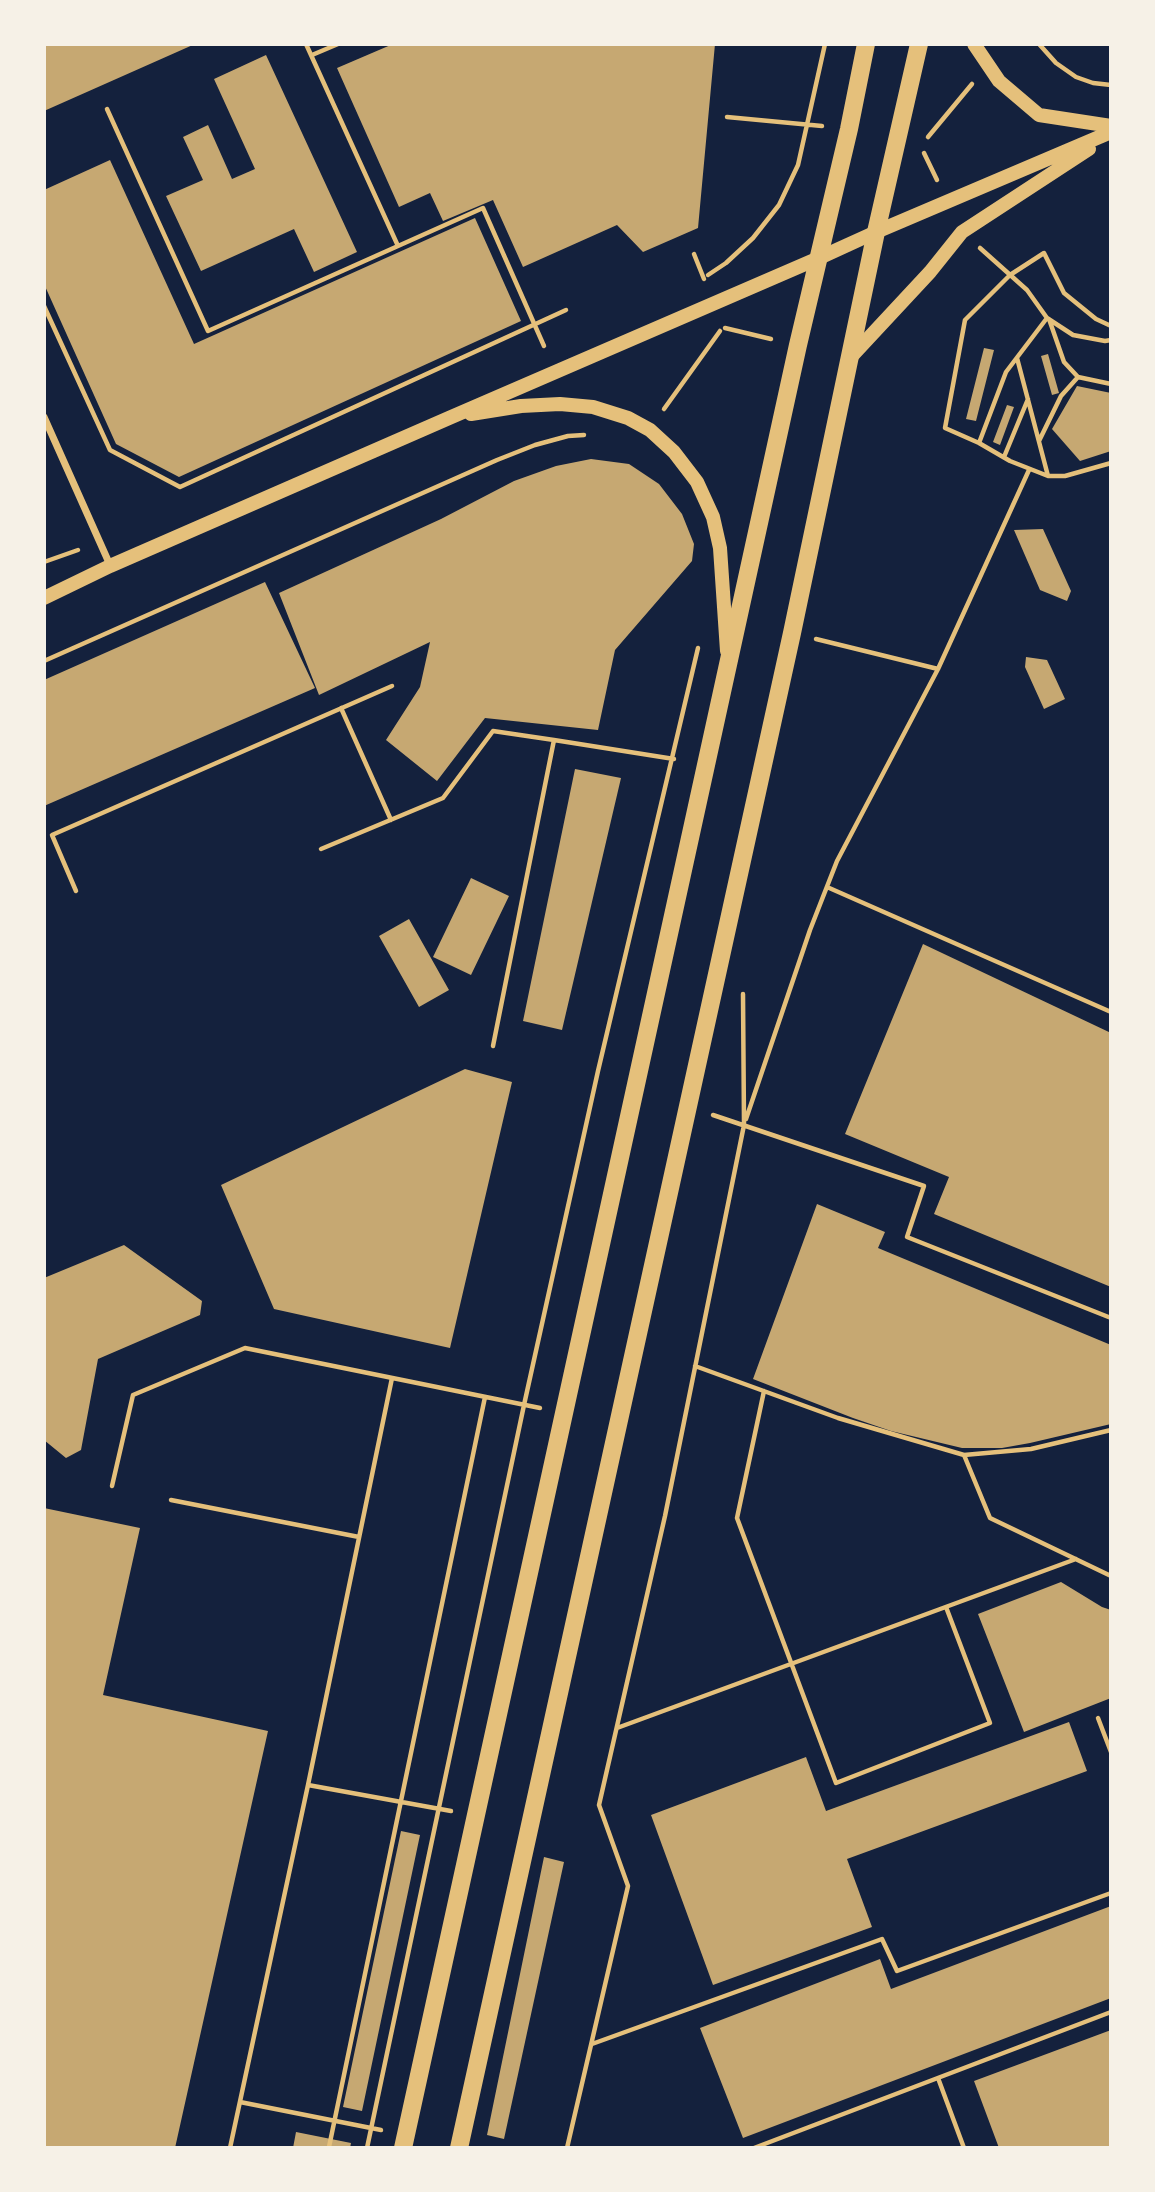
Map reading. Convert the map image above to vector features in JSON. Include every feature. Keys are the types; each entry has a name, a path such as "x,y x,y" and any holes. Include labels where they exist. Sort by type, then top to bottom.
{"main road":[{"path":"405,2141 727,666 866,44"},
{"path":"459,2148 919,44"},
{"path":"974,44 999,82 1039,115 1111,126"},
{"path":"44,598 110,566 449,418 1111,133"},
{"path":"850,358 930,272 962,232 1111,133"},
{"path":"449,418 521,406 559,404 593,407 628,418 650,430 674,452 697,482 713,517 720,548 727,666"}],"street":[{"path":"44,417 110,566"}],"path":[{"path":"306,44 398,246"},
{"path":"312,55 338,44"},
{"path":"704,278 726,263 753,238 779,205 798,165 825,44"},
{"path":"1039,44 1056,63 1076,77 1111,85"},
{"path":"107,109 208,331 483,208 544,346 554,342"},
{"path":"988,239 977,246 1027,290 1048,319 1064,362 1078,377 1111,384"},
{"path":"1111,326 1096,320 1064,293 1044,253 1010,275 965,320 944,428 1029,470 1048,476 1065,476 1111,463"},
{"path":"694,254 714,304"},
{"path":"44,306 110,450 180,487 566,310"},
{"path":"1048,319 1073,335 1111,340"},
{"path":"979,443 1006,372 1048,319"},
{"path":"650,430 722,327 798,345"},
{"path":"1017,357 1048,476"},
{"path":"1039,442 1061,396 1078,377"},
{"path":"1004,457 1028,398"},
{"path":"44,661 497,460 535,445 568,436 587,435"},
{"path":"567,2148 628,1886 598,1805 665,1516 744,1125 810,930 837,861 938,669 1029,470"},
{"path":"44,562 100,542"},
{"path":"816,639 819,626"},
{"path":"792,633 938,669"},
{"path":"368,2148 524,1405 598,1072 699,646"},
{"path":"76,891 52,835 391,686"},
{"path":"341,708 391,820"},
{"path":"321,849 443,798 493,731 706,765"},
{"path":"493,1046 554,740"},
{"path":"827,887 1111,1012"},
{"path":"743,992 744,1125"},
{"path":"688,1107 924,1186 907,1237 1111,1318"},
{"path":"113,1486 134,1395 245,1349 564,1413"},
{"path":"695,1366 838,1418 964,1455 1031,1449 1111,1430"},
{"path":"230,2148 392,1378"},
{"path":"764,1391 737,1518 836,1783 990,1723 946,1607"},
{"path":"329,2147 485,1397"},
{"path":"964,1455 990,1518 1111,1576"},
{"path":"171,1500 359,1537"},
{"path":"617,1728 1076,1559"},
{"path":"1098,1717 1111,1752"},
{"path":"308,1785 476,1816"},
{"path":"592,2044 882,1939 897,1971 1111,1893"},
{"path":"754,2148 1111,2012"},
{"path":"938,2078 964,2148"},
{"path":"240,2102 372,2128 405,2141"}],"building":[{"path":"44,44 195,44 44,111"},
{"path":"393,44 715,44 698,228 643,252 617,225 523,267 493,200 443,221 430,193 399,207 337,68"},
{"path":"266,55 357,252 314,272 294,229 201,271 166,196 203,180 183,137 208,125 232,179 255,169 214,79"},
{"path":"110,160 194,344 475,218 521,321 179,477 116,444 44,284 44,190"},
{"path":"984,348 994,350 976,421 966,419"},
{"path":"1048,354 1059,393 1052,395 1041,356"},
{"path":"1077,386 1111,393 1111,451 1080,461 1052,429"},
{"path":"1007,405 1014,407 1000,445 993,442"},
{"path":"591,459 629,464 659,484 682,514 694,544 692,561 615,650 598,730 485,718 437,781 386,740 420,687 430,642 319,695 279,593 441,519 514,481 556,466"},
{"path":"1043,529 1071,591 1067,601 1040,590 1014,530"},
{"path":"265,582 315,688 44,806 44,680"},
{"path":"1026,657 1047,660 1065,699 1044,709 1025,667"},
{"path":"575,769 621,778 562,1030 523,1021"},
{"path":"471,878 509,896 471,975 433,957"},
{"path":"409,919 449,990 419,1007 379,936"},
{"path":"923,944 1111,1033 1111,1287 934,1214 949,1177 845,1134"},
{"path":"465,1069 512,1082 450,1348 274,1309 221,1185"},
{"path":"817,1204 885,1232 878,1248 1111,1345 1111,1424 1002,1448 962,1448 891,1431 753,1379"},
{"path":"124,1245 202,1301 200,1315 98,1359 81,1450 66,1458 44,1440 44,1278"},
{"path":"44,1508 140,1528 103,1695 268,1731 175,2148 44,2148"},
{"path":"1061,1582 1111,1610 1111,1698 1024,1732 978,1614"},
{"path":"1069,1722 1087,1771 847,1859 872,1927 713,1985 651,1815 806,1757 826,1811"},
{"path":"401,1831 420,1835 362,2111 343,2107"},
{"path":"544,1857 564,1862 504,2139 487,2135"},
{"path":"1111,1906 1111,1998 743,2138 700,2028 880,1959 891,1989"},
{"path":"1111,2030 1111,2148 999,2148 974,2081"},
{"path":"296,2132 351,2143 350,2148 293,2148"}]}
